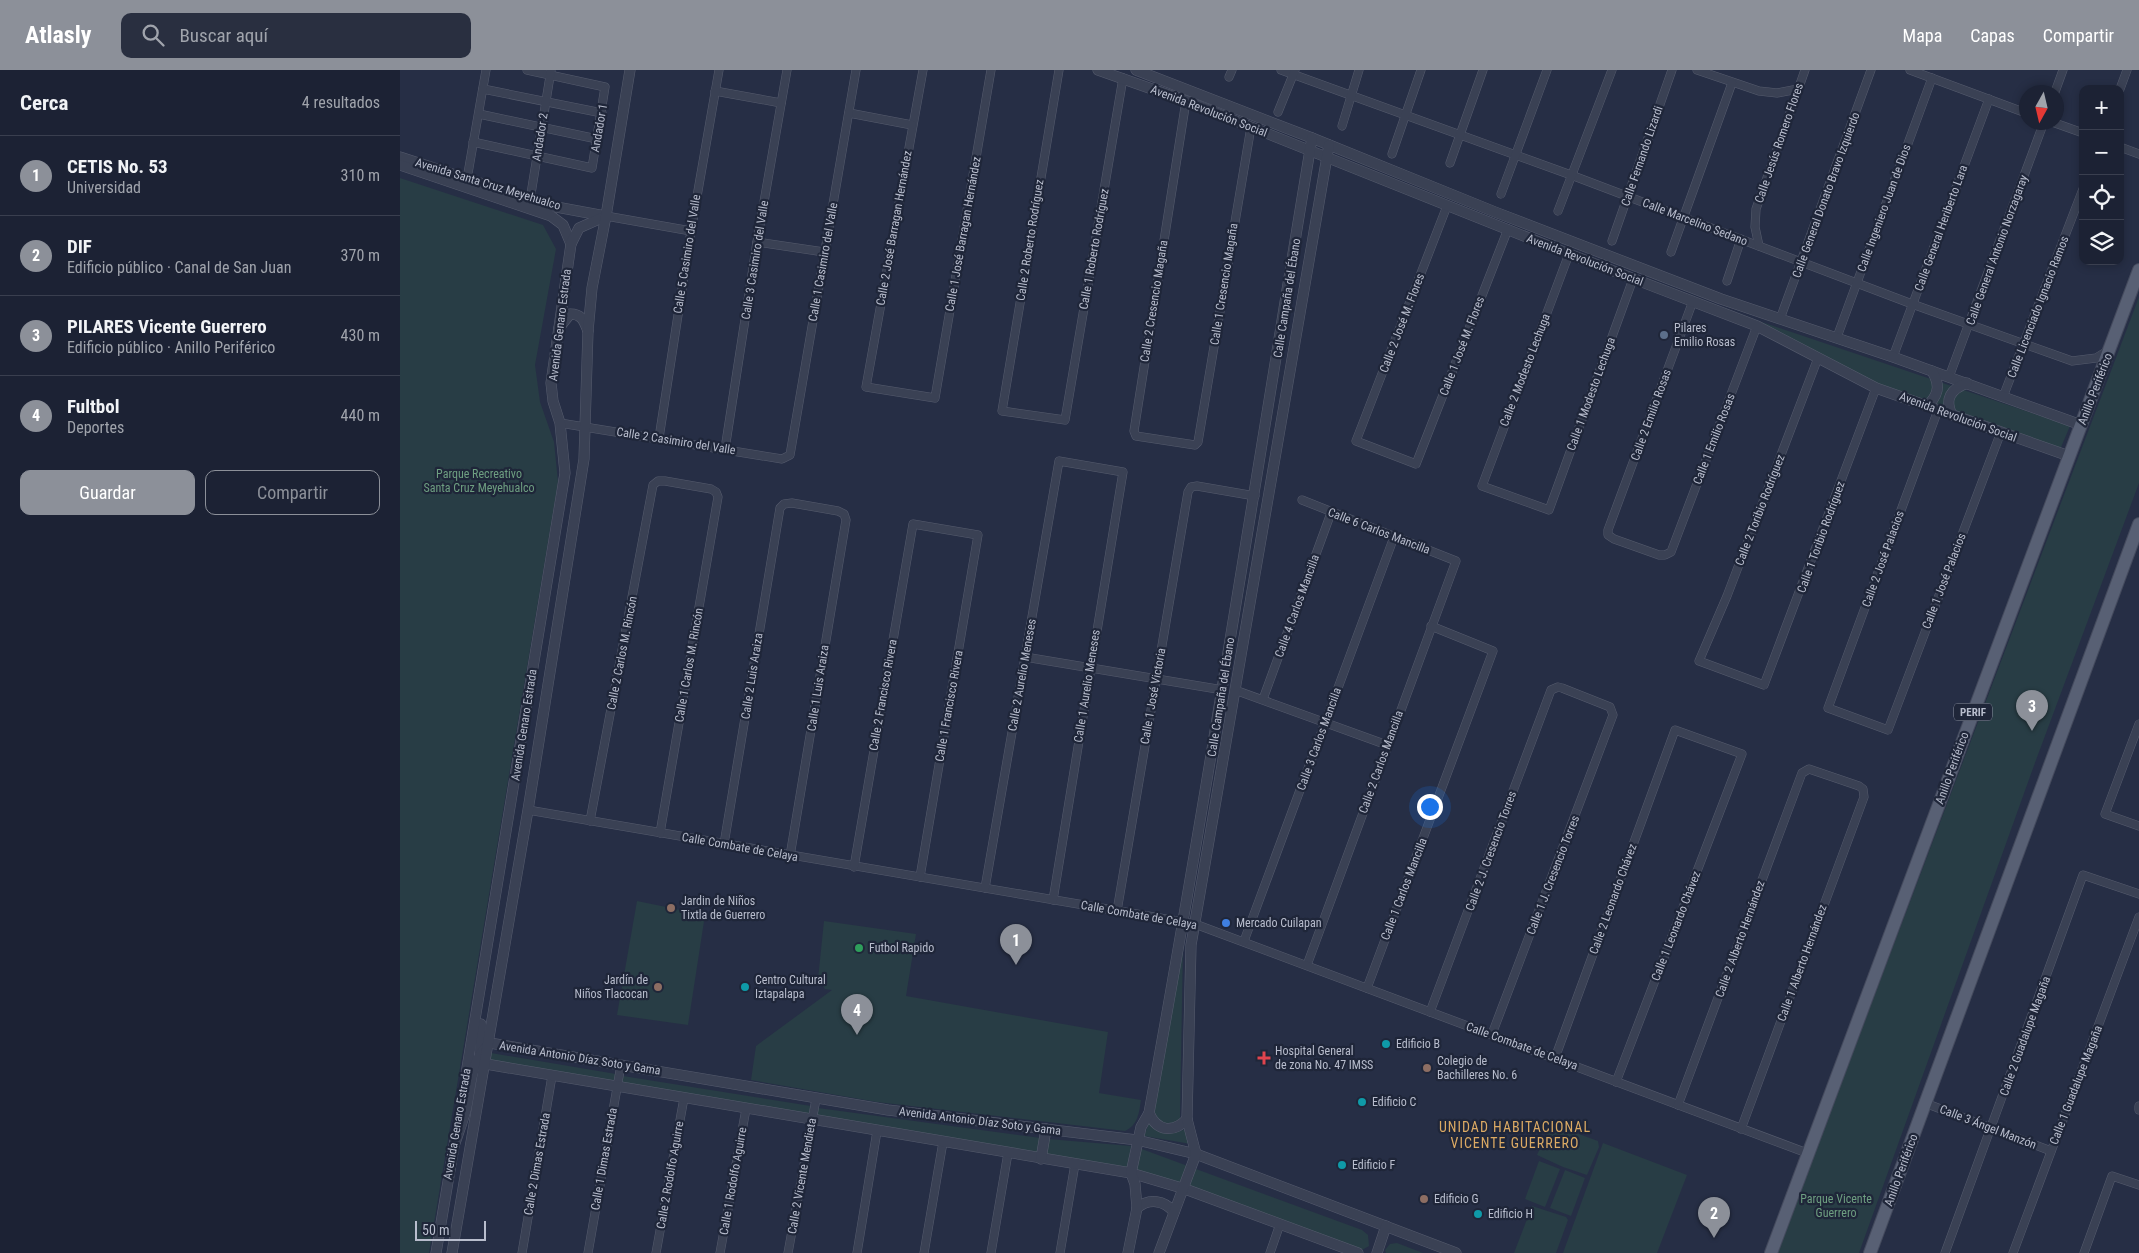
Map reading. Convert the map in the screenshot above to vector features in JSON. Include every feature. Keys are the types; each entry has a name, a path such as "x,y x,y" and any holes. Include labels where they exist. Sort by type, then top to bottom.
{"main road":[{"name":"Anillo Periférico","path":"1807,1153 2139,270"},
{"name":"Anillo Periférico","path":"1870,1253 2139,524"},
{"name":"PERIF","path":"1771,1253 1807,1153"}],"street":[{"path":"467,179 486,70"},
{"path":"527,70 550,73"},
{"name":"Avenida Genaro Estrada","path":"452,1253 490,1044 584,459 588,332 592,288 630,70"},
{"name":"Calle 5 Casimiro del Valle","path":"659,438 690,231 718,70"},
{"name":"Calle 3 Casimiro del Valle","path":"725,449 757,242 787,70"},
{"name":"Calle 1 Casimiro del Valle","path":"790,455 856,70"},
{"name":"Calle 2 José Barragan Hernández","path":"866,387 923,70"},
{"name":"Calle 1 José Barragan Hernández","path":"866,387 935,398 991,70"},
{"name":"Calle 2 Roberto Rodríguez","path":"1059,70 1002,411 1065,420"},
{"name":"Avenida Revolución Social","path":"1098,70 1186,101 1447,206 1757,326 1876,388 2069,456"},
{"name":"Avenida Revolución Social","path":"1136,70 1312,138 1606,256 2081,425"},
{"name":"Calle Marcelino Sedano","path":"1281,70 1294,72 2024,345 2072,361 2096,358 2109,350"},
{"path":"1342,126 1360,70"},
{"path":"1392,154 1421,70"},
{"path":"1450,163 1483,70"},
{"path":"1500,194 1547,70"},
{"path":"1558,210 1612,70"},
{"name":"Calle Fernando Lizardi","path":"1612,241 1672,70"},
{"path":"1697,70 1732,83 1768,93 1798,89"},
{"name":"Calle Jesús Romero Flores","path":"1759,246 1755,226 1756,209 1805,70"},
{"name":"Calle General Donato Bravo Izquierdo","path":"1780,319 1871,70"},
{"path":"1910,70 2019,110"},
{"path":"2058,85 2063,70"},
{"path":"2122,85 2128,70"},
{"path":"1278,112 1294,72"},
{"name":"Andador 1","path":"537,156 592,168 602,113 605,87 550,73"},
{"name":"Andador 2","path":"530,200 550,73"},
{"name":"Calle 1 Roberto Rodríguez","path":"1065,420 1123,78"},
{"name":"Calle Ingeniero Juan de Dios","path":"1836,337 1932,78"},
{"path":"1671,252 1732,83"},
{"path":"483,89 602,113"},
{"path":"715,91 781,103"},
{"name":"Calle General Heriberto Lara","path":"1893,357 1989,99"},
{"name":"Calle 2 Cresencio Magaña","path":"1186,101 1134,433 1136,436 1195,445 1198,442"},
{"path":"849,113 912,125"},
{"path":"478,114 597,139"},
{"name":"Calle 1 Cresencio Magaña","path":"1198,442 1251,127"},
{"path":"2064,127 2079,132"},
{"name":"Calle General Antonio Norzagaray","path":"1949,377 2041,130"},
{"name":"Calle Campaña del Ébano","path":"1196,1154 1188,1119 1192,945 1189,923 1223,690 1312,138"},
{"path":"473,142 537,156"},
{"name":"Calle Campaña del Ébano","path":"1128,1253 1137,1208 1135,1184 1131,1173 1137,1140 1148,1113 1189,923 1235,690 1322,175 1329,145"},
{"path":"2124,148 2139,154"},
{"name":"Avenida Santa Cruz Meyehualco","path":"400,157 530,200 551,206 606,216"},
{"name":"Avenida Santa Cruz Meyehualco","path":"400,165 551,216 563,225 571,244"},
{"path":"1307,171 1316,170 1322,175"},
{"name":"Calle Licenciado Ignacio Ramos","path":"2003,397 2079,200"},
{"name":"Calle 2 José M. Flores","path":"1416,464 1356,441 1447,206"},
{"path":"606,216 690,231"},
{"name":"Avenida Genaro Estrada","path":"436,1253 565,473 560,423 553,401 551,383 571,244 579,228 606,216"},
{"name":"Calle 1 José M. Flores","path":"1416,464 1508,229"},
{"path":"1727,282 1742,239"},
{"path":"757,242 824,252"},
{"name":"Calle 2 Modesto Lechuga","path":"1549,510 1482,486 1569,254"},
{"name":"Calle 1 Modesto Lechuga","path":"1549,510 1633,279"},
{"name":"Calle 2 Emilio Rosas","path":"1671,552 1666,555 1650,552 1614,539 1608,535 1608,530 1693,301"},
{"path":"558,330 570,314 575,314 583,319 588,332"},
{"name":"Calle 1 Emilio Rosas","path":"1671,552 1757,326"},
{"name":"Calle 2 Toribio Rodríguez","path":"1764,685 1699,661 1727,596 1818,358"},
{"path":"1924,405 1930,403 1937,394 1938,380 1932,371"},
{"path":"1952,415 1948,402 1950,395 1957,387 1967,383"},
{"name":"Calle 1 Toribio Rodríguez","path":"1764,685 1876,388"},
{"name":"Calle 2 José Palacios","path":"1888,730 1828,708 1938,410"},
{"name":"Calle 2 Casimiro del Valle","path":"560,423 782,459 790,455"},
{"name":"Calle 1 José Palacios","path":"1888,730 2000,432"},
{"name":"Calle 1 Aurelio Meneses","path":"1053,900 1123,472 1059,461"},
{"name":"Calle 2 Aurelio Meneses","path":"986,888 1059,461"},
{"name":"Calle 2 Carlos M. Rincón","path":"590,821 653,485 658,481 664,481 711,489 716,492 718,497"},
{"name":"Calle 1 José Victoria","path":"1117,911 1188,492 1191,487 1197,486 1255,496"},
{"name":"Calle 1 Carlos M. Rincón","path":"660,833 718,497"},
{"name":"Calle 6 Carlos Mancilla","path":"1302,500 1456,561"},
{"name":"Calle 1 Luis Araiza","path":"780,508 784,504 792,503 844,514 846,520 790,856"},
{"name":"Calle 2 Luis Araiza","path":"724,844 780,508"},
{"name":"Calle 4 Carlos Mancilla","path":"1263,699 1331,513"},
{"name":"Calle 1 Francisco Rivera","path":"912,524 978,535 920,877"},
{"name":"Calle 2 Francisco Rivera","path":"854,866 912,524"},
{"name":"Calle 3 Carlos Mancilla","path":"1244,940 1394,537"},
{"name":"Calle 2 Carlos Mancilla","path":"1307,965 1456,561"},
{"path":"1240,587 1252,589"},
{"name":"Calle 1 Carlos Mancilla","path":"1367,988 1493,651 1431,626"},
{"path":"1025,657 1223,690"},
{"name":"Calle 2 J. Cresencio Torres","path":"1430,1012 1551,690 1558,687 1562,688 1606,705 1613,711 1613,715"},
{"path":"1235,690 1387,745"},
{"name":"Calle 1 J. Cresencio Torres","path":"1492,1034 1613,715"},
{"path":"2139,724 2105,814 2139,826"},
{"name":"Calle 2 Leonardo Chávez","path":"1555,1058 1675,730 1742,754 1736,770"},
{"name":"Calle 2 Alberto Hernández","path":"1678,1105 1802,773 1809,768 1859,786 1863,789 1864,797"},
{"name":"Calle 1 Leonardo Chávez","path":"1616,1082 1736,770"},
{"name":"Calle 1 Alberto Hernández","path":"1741,1129 1864,797"},
{"name":"Calle Combate de Celaya","path":"528,810 1189,923 1244,940 1430,1012 1807,1153"},
{"name":"Calle 2 Guadalupe Magaña","path":"1945,1253 2083,875 2139,894"},
{"name":"Calle 1 Guadalupe Magaña","path":"2013,1253 2139,916"},
{"path":"484,963 487,991 479,1033 480,1053 486,1064"},
{"path":"454,1146 466,1109 473,1066 480,1053 490,1044"},
{"name":"Avenida Antonio Díaz Soto y Gama","path":"490,1044 888,1110 1137,1140 1196,1154 1456,1253"},
{"name":"Avenida Antonio Díaz Soto y Gama","path":"486,1064 1008,1154 1131,1173 1185,1188 1280,1224 1341,1250 1358,1253"},
{"name":"Calle 1 Dimas Estrada","path":"588,1253 621,1065"},
{"name":"Calle 2 Dimas Estrada","path":"522,1253 552,1076"},
{"name":"Calle 2 Rodolfo Aguirre","path":"656,1253 684,1098"},
{"name":"Calle 2 Vicente Mendieta","path":"788,1253 816,1099"},
{"name":"Calle 3 Ángel Manzón","path":"1925,1103 2051,1151"},
{"name":"Calle 1 Rodolfo Aguirre","path":"720,1253 746,1109"},
{"path":"1148,1113 1152,1121 1164,1129 1180,1126 1188,1119"},
{"path":"1041,1158 1046,1129"},
{"path":"857,1253 877,1131"},
{"path":"924,1253 943,1142"},
{"path":"992,1253 1008,1154"},
{"path":"1159,1253 1185,1188 1196,1154"},
{"path":"1060,1253 1075,1164"},
{"path":"2084,1253 2112,1176 2139,1185"},
{"path":"1137,1208 1143,1203 1160,1202 1167,1205 1174,1212"},
{"path":"1270,1253 1280,1224"},
{"path":"1377,1253 1386,1226"}],"green space":[{"name":"Parque Recreativo Santa Cruz Meyehualco","path":"400,178 543,225 556,249 535,365 540,402 554,442 558,482 429,1253 400,1253"},
{"name":"Parque Vicente Guerrero","path":"2139,297 2139,483 2036,760 1859,1253 1777,1253"},
{"path":"1738,314 2070,426 2059,452 1878,388"},
{"path":"637,901 705,915 688,1025 617,1015"},
{"path":"824,921 916,934 906,996 1108,1032 1099,1093 1141,1100 1135,1122 1125,1131 877,1102 751,1080 756,1046 832,990 825,989 818,979"},
{"path":"1183,943 1180,1119 1165,1127 1153,1116"},
{"path":"491,1053 616,1074 614,1085 490,1064"},
{"path":"623,1076 811,1106 809,1118 621,1086"},
{"path":"818,1108 1041,1138 1038,1158 816,1120"},
{"path":"1149,1123 1167,1132 1177,1132 1187,1128 1191,1144 1144,1136"},
{"path":"1551,1124 1598,1141 1599,1147 1587,1175 1537,1155"},
{"path":"1048,1139 1131,1146 1127,1172 1045,1158"},
{"path":"1603,1143 1687,1175 1657,1253 1563,1253"},
{"path":"1139,1148 1362,1230 1368,1235 1369,1246 1362,1250 1353,1250 1136,1169"},
{"path":"1539,1161 1560,1169 1545,1207 1525,1199"},
{"path":"1565,1170 1585,1178 1571,1216 1550,1208"},
{"path":"1532,1206 1566,1217 1568,1220 1556,1253 1514,1253"},
{"path":"1397,1243 1423,1253 1386,1253 1385,1250 1390,1244"}],"place":[{"name":"Pilares Emilio Rosas","path":"1664,335"},
{"name":"PILARES Vicente Guerrero","path":"2032,731"},
{"name":"Jardin de Niños Tixtla de Guerrero","path":"671,908"},
{"name":"Mercado Cuilapan","path":"1226,923"},
{"name":"Futbol Rapido","path":"859,948"},
{"name":"CETIS No. 53","path":"1016,965"},
{"name":"Jardín de Niños Tlacocan","path":"658,987"},
{"name":"Centro Cultural Iztapalapa","path":"745,987"},
{"name":"Fultbol","path":"857,1035"},
{"name":"Edificio B","path":"1386,1044"},
{"name":"Hospital General de zona No. 47 IMSS","path":"1264,1058"},
{"name":"Colegio de Bachilleres No. 6","path":"1427,1068"},
{"name":"Edificio C","path":"1362,1102"},
{"name":"Edificio F","path":"1342,1165"},
{"name":"Edificio G","path":"1424,1199"},
{"name":"Edificio H","path":"1478,1214"},
{"name":"DIF","path":"1714,1238"}],"district":[{"name":"UNIDAD HABITACIONAL VICENTE GUERRERO","path":"1515,1136"}]}
